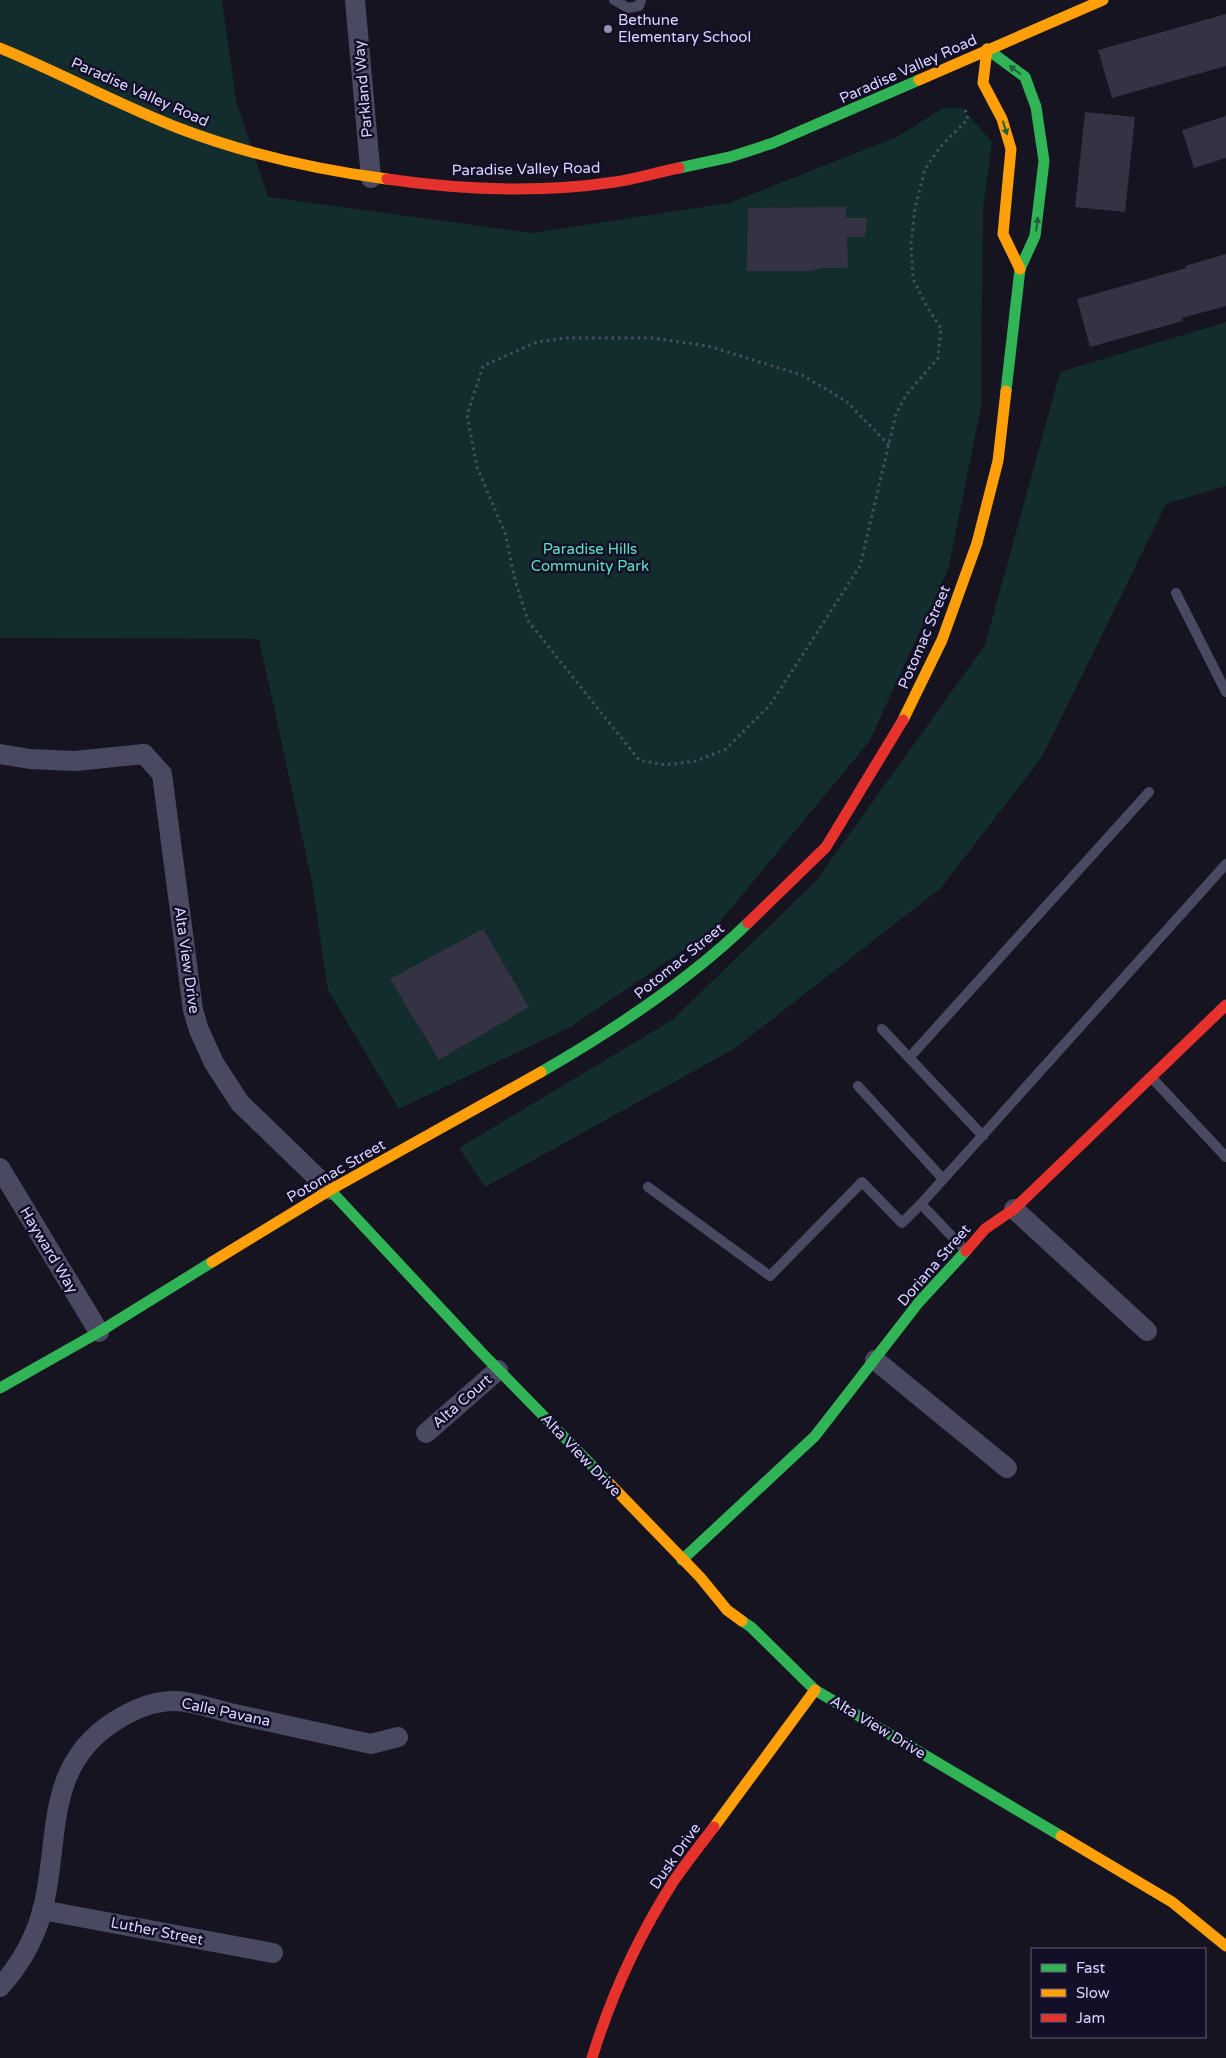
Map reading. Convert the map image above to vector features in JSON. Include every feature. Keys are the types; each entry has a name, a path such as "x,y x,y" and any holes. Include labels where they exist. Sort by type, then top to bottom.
{"street":[{"name":"Parkland Way","path":"355,0 371,178"},
{"name":"Paradise Valley Road","path":"0,48 31,60 186,131 285,161 371,178 455,187 535,187 608,183 746,153 813,128 987,49 1103,0"},
{"path":"987,49 983,83 1002,119 1011,149 1003,234 1020,270"},
{"name":"Potomac Street","path":"0,1388 98,1332 330,1190 543,1071 632,1017 728,942 826,847 908,712 942,640 977,543 998,460 1020,270 1035,236 1044,161 1036,107 1025,78 987,49"},
{"name":"Alta View Drive","path":"0,754 30,759 75,761 144,754 162,774 193,1010 199,1030 214,1063 240,1104 330,1190 498,1370 700,1577 727,1610 751,1627 815,1690 1172,1902 1226,1946"},
{"name":"Doriana Street","path":"682,1560 815,1436 920,1302 985,1230 1014,1209 1226,1005"},
{"name":"Hayward Way","path":"0,1168 98,1332"},
{"path":"1014,1209 1146,1331"},
{"path":"875,1360 1007,1468"},
{"name":"Alta Court","path":"426,1432 498,1370"},
{"name":"Dusk Drive","path":"592,2058 608,2008 622,1974 655,1911 674,1881 815,1690"},
{"name":"Calle Pavana","path":"0,1987 20,1962 29,1946 42,1910 50,1870 58,1802 63,1784 72,1766 89,1743 110,1724 125,1715 149,1706 176,1701 371,1744 398,1737"},
{"name":"Luther Street","path":"42,1910 273,1953"}],"lane":[{"path":"614,0 628,8 639,6 641,0"},
{"path":"1176,593 1226,692"},
{"path":"909,1058 1149,792"},
{"path":"648,1187 770,1276 862,1182 902,1223 983,1136 1226,864"},
{"path":"882,1029 983,1136"},
{"path":"1151,1077 1226,1157"},
{"path":"858,1086 943,1179"},
{"path":"921,1204 965,1251"}],"path":[{"path":"889,445 846,401 802,375 708,346 652,338 566,338 537,342 483,366 467,414 478,467 505,533 515,580 528,621 639,760 664,766 696,761 726,749 770,705 860,566 889,445 896,414 906,395 938,358 941,328 926,305 913,279 911,245 915,208 925,169 940,147 968,119 964,106"}],"green space":[{"name":"Paradise Hills Community Park","path":"0,0 222,0 236,101 268,197 532,233 729,203 897,137 943,108 962,108 992,142 983,208 981,407 948,570 869,742 712,931 572,1026 399,1109 328,990 312,882 259,639 0,638"},
{"path":"1226,322 1226,486 1166,504 1042,757 941,888 734,1049 485,1187 459,1148 672,1020 816,881 985,645 1060,372"}],"building":[{"path":"1226,14 1226,66 1112,98 1098,50"},
{"path":"1085,112 1135,117 1125,212 1075,207"},
{"path":"1226,116 1226,158 1194,168 1182,130"},
{"path":"846,207 846,218 867,218 865,237 847,237 848,268 822,268 811,271 747,271 748,208"},
{"path":"1226,254 1226,306 1182,318 1183,321 1090,347 1077,299 1186,268 1185,266"},
{"path":"483,929 529,1007 439,1060 390,979"}],"traffic: fast":[{"path":"987,49 1025,77 1036,107 1044,161 1035,236 1020,269 1006,391"},
{"path":"679,168 730,157 773,143 919,80"},
{"path":"541,1072 649,1004 725,945 748,923"},
{"path":"330,1190 482,1353 610,1484"},
{"path":"682,1560 815,1436 919,1302 966,1251"},
{"path":"0,1388 99,1332 212,1262"},
{"path":"742,1621 751,1627 815,1690 1061,1836"}],"traffic: slow":[{"path":"919,80 1103,0"},
{"path":"0,48 135,110 206,138 283,160 387,179"},
{"path":"987,49 983,83 1002,119 1011,149 1003,234 1020,269"},
{"path":"903,720 942,640 977,543 998,461 1006,391"},
{"path":"212,1262 330,1190 541,1072"},
{"path":"610,1484 700,1577 727,1610 742,1621"},
{"path":"714,1827 815,1690"},
{"path":"1061,1836 1172,1902 1226,1946"}],"traffic: jam":[{"path":"387,179 473,188 559,188 623,181 679,168"},
{"path":"748,923 826,847 903,720"},
{"path":"966,1251 985,1229 1014,1209 1226,1005"},
{"path":"592,2058 626,1967 648,1924 673,1882 714,1827"}],"place":[{"name":"Bethune Elementary School","path":"608,29"}]}
